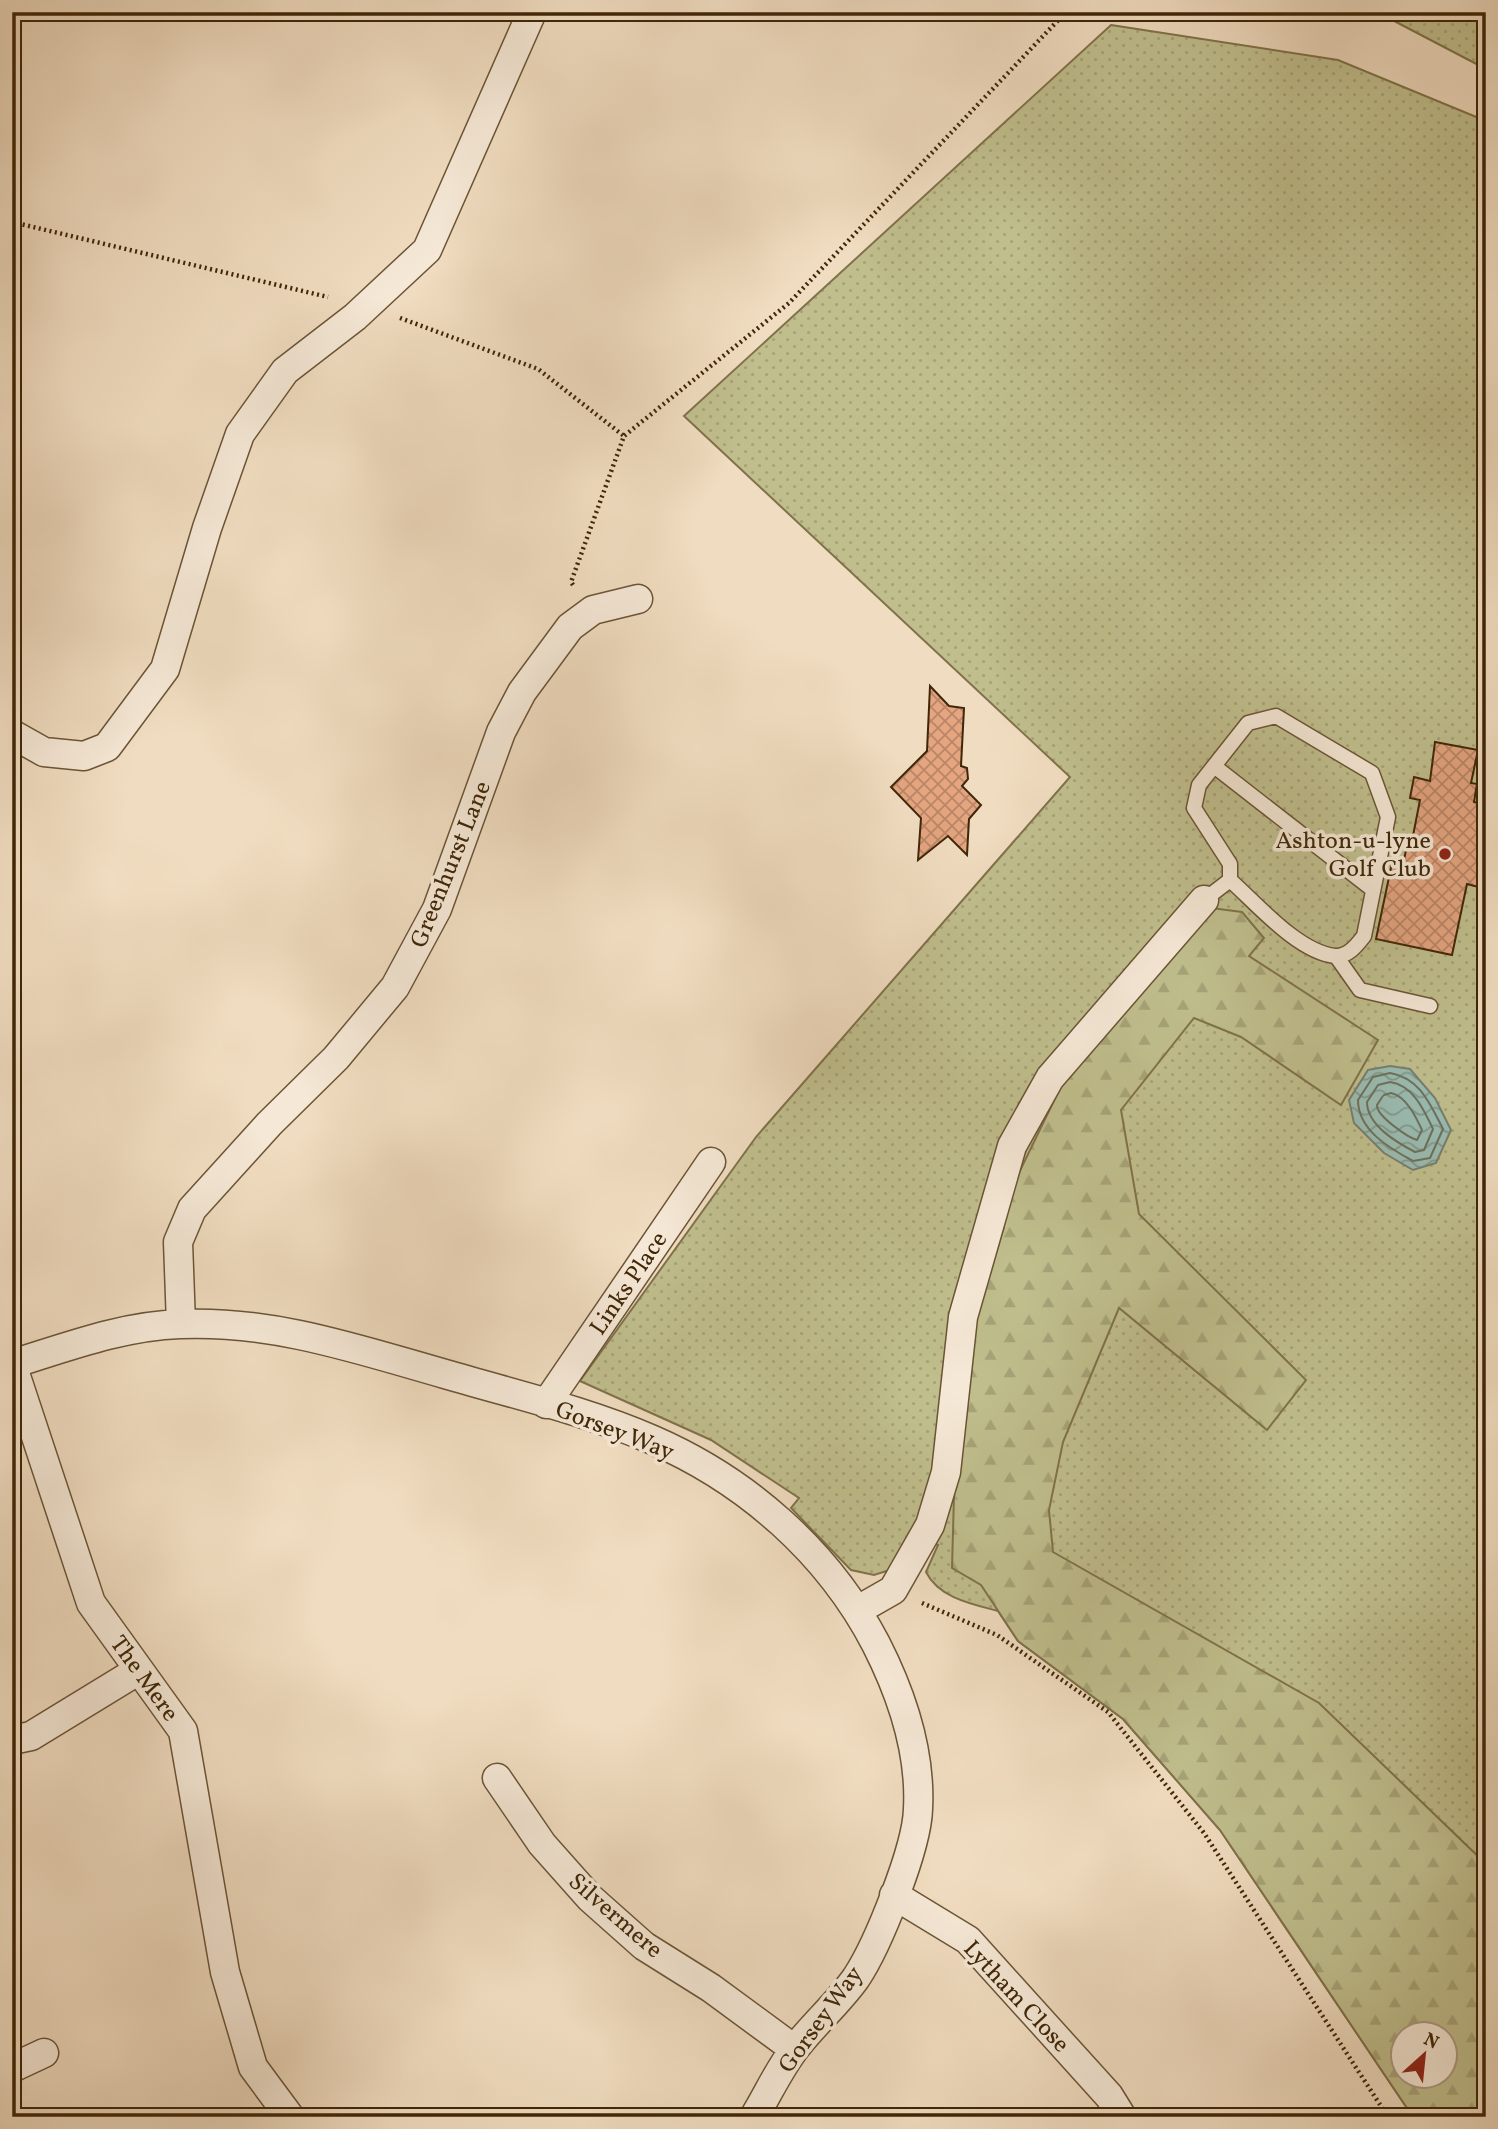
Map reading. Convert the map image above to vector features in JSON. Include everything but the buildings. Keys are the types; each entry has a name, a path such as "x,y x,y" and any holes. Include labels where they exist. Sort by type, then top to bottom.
{"street":[{"path":"12,734 44,752 85,756 107,747 165,669 207,528 240,435 285,371 367,306 427,250 533,12"},
{"name":"Greenhurst Lane","path":"181,1324 178,1242 192,1209 269,1124 335,1058 395,987 437,909 501,732 522,692 570,626 593,610 638,599"},
{"path":"858,1610 893,1590 930,1525 946,1472 963,1317 1012,1146 1050,1078 1204,900"},
{"name":"Links Place","path":"546,1404 711,1162"},
{"name":"Gorsey Way","path":"12,1364 134,1328 181,1324 278,1328 546,1404 652,1439 717,1473 784,1523 839,1582 858,1610 904,1707 918,1768 919,1813 908,1858 894,1895 856,1977 794,2049 754,2117"},
{"name":"The Mere","path":"12,1364 91,1603 183,1731 225,1972 253,2067 290,2117"},
{"path":"12,1740 31,1736 139,1670"},
{"name":"Silvermere","path":"497,1778 542,1844 590,1898 644,1946 711,1988 794,2049"},
{"name":"Lytham Close","path":"894,1895 968,1940 1109,2096 1122,2117"},
{"path":"12,2068 44,2053"}],"lane":[{"path":"1336,956 1352,951 1364,936 1388,817 1373,773 1276,716 1248,723 1199,785 1194,808 1230,864 1230,880 1298,941 1336,956 1360,990 1430,1006"},
{"path":"1214,766 1372,889"},
{"path":"1204,900 1230,880"}],"path":[{"path":"593,610 571,582 624,436 789,303 1066,12"},
{"path":"12,222 367,306 538,369 624,436"},
{"path":"893,1590 997,1635 1108,1712 1203,1833 1388,2117"}],"green space":[{"path":"1377,12 1486,12 1486,69"},
{"path":"1111,25 1338,60 1486,121 1486,2117 1413,2117 1395,2090 1460,2090 1460,2021 1390,2021 1390,2083 1220,1830 1123,1719 1018,1641 998,1611 957,1599 932,1581 926,1572 938,1545 910,1532 890,1570 874,1575 851,1570 791,1508 799,1498 711,1440 580,1381 756,1137 1070,777 684,416"},
{"path":"1211,908 1242,912 1264,938 1249,956 1378,1040 1341,1105 1241,1037 1194,1018 1121,1110 1139,1214 1306,1380 1267,1430 1119,1308 1063,1442 1049,1510 1053,1552 1319,1703 1486,1864 1486,2117 1413,2117 1395,2090 1460,2090 1460,2021 1390,2021 1390,2083 1220,1830 1123,1719 1018,1641 981,1585 952,1568 954,1496 968,1345 1004,1227 1001,1210 1064,1080"}],"water":[{"path":"1390,1066 1410,1069 1435,1098 1451,1130 1436,1163 1413,1170 1384,1153 1354,1123 1349,1100 1368,1070"}],"place":[{"name":"Ashton-u-lyne Golf Club","path":"1445,854"}]}
